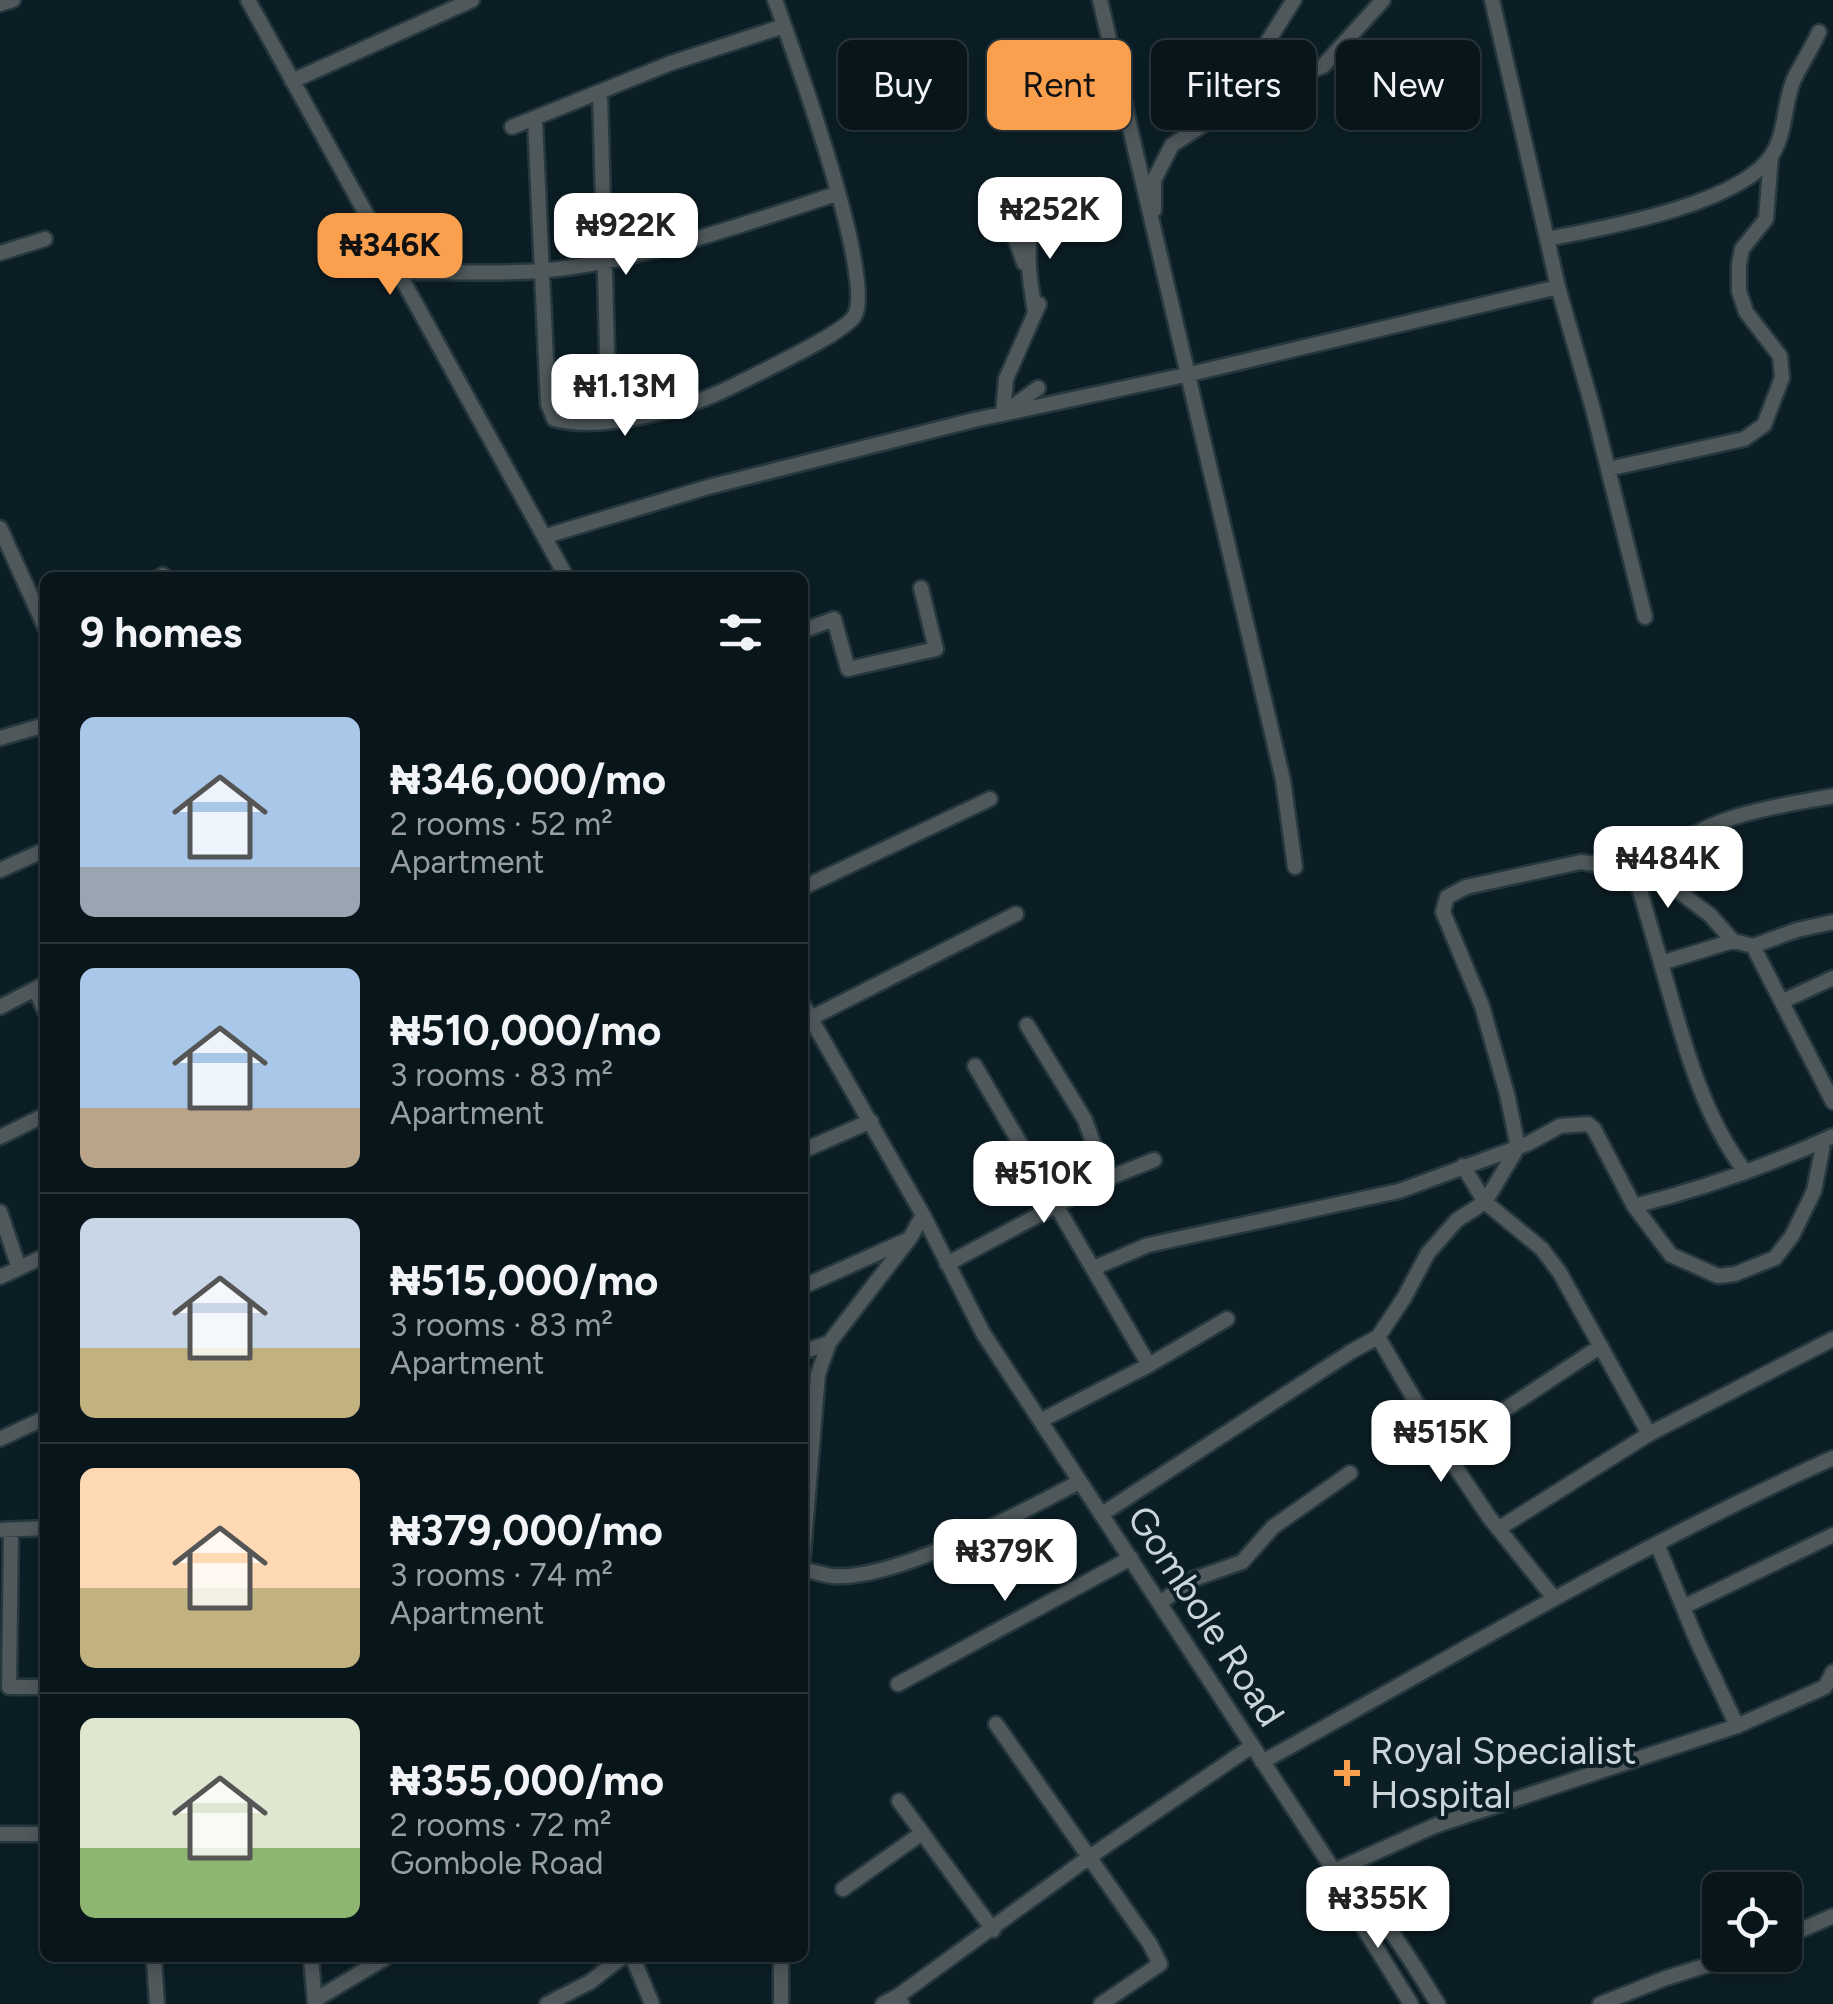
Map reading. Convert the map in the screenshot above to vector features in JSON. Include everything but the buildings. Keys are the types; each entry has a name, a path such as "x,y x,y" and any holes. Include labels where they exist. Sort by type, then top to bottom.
{"street":[{"path":"0,4 13,0"},
{"path":"248,0 564,572"},
{"path":"292,81 439,8 472,0"},
{"path":"535,120 548,404 554,420 574,425 701,402 849,324 857,313 858,287 849,233 816,114 775,0"},
{"path":"1100,0 1283,780 1294,867"},
{"path":"1268,40 1294,0"},
{"path":"1316,69 1323,66 1383,0"},
{"path":"1492,0 1558,287 1645,617"},
{"path":"512,127 671,62 784,26"},
{"path":"1547,239 1642,219 1702,200 1763,168 1776,149 1794,78 1809,57 1819,32"},
{"path":"600,92 609,420"},
{"path":"1154,236 1154,180 1172,145 1195,130"},
{"path":"1608,468 1744,439 1764,425 1782,378 1780,356 1746,312 1739,265 1742,249 1766,218 1771,156"},
{"path":"400,272 541,270 605,260 734,227 836,194"},
{"path":"1002,197 1037,309 1006,379 1003,414"},
{"path":"1029,278 1030,227 1038,208"},
{"path":"0,253 46,239"},
{"path":"546,536 708,486 1558,287"},
{"path":"1003,414 1038,388"},
{"path":"0,528 40,616"},
{"path":"808,628 834,619 848,669 936,649 921,588"},
{"path":"0,738 40,726"},
{"path":"1660,878 1670,853 1724,820 1833,796"},
{"path":"808,885 990,798"},
{"path":"0,870 40,852"},
{"path":"1102,1514 1378,1337 1434,1245 1457,1220 1485,1202 1518,1147 1508,1094 1482,1006 1443,912 1447,898 1466,887 1581,862 1660,878 1710,915 1733,941"},
{"path":"1634,870 1670,1000 1724,1145 1744,1170"},
{"path":"810,1025 1016,914"},
{"path":"1661,963 1733,941 1754,946 1833,922"},
{"path":"1754,946 1833,1102"},
{"path":"1783,1001 1833,978"},
{"path":"0,1007 40,987"},
{"name":"Gombole Road","path":"810,1025 871,1122 983,1333 1336,1874 1364,1930 1412,2004"},
{"path":"1026,1025 1086,1120 1106,1179"},
{"path":"975,1066 1148,1364"},
{"path":"0,1137 40,1117"},
{"path":"808,1148 871,1122"},
{"path":"1094,1268 1148,1244 1399,1191 1518,1147 1560,1126 1588,1124 1634,1206 1671,1255 1718,1276 1736,1274 1775,1258 1792,1236 1814,1191 1829,1138"},
{"path":"1634,1206 1676,1196 1780,1160 1829,1138"},
{"path":"947,1264 1106,1179 1154,1160"},
{"path":"1463,1166 1485,1202 1542,1248 1649,1434"},
{"path":"0,1212 19,1268"},
{"path":"808,1434 818,1374 830,1343 910,1238 923,1215"},
{"path":"808,1283 910,1238"},
{"path":"0,1277 40,1258"},
{"path":"1042,1420 1227,1319"},
{"path":"1378,1337 1444,1450 1498,1529 1554,1598"},
{"path":"1498,1529 1649,1434 1833,1338"},
{"path":"808,1350 830,1343"},
{"path":"1444,1450 1601,1346"},
{"path":"0,1440 40,1420"},
{"path":"1262,1762 1719,1510 1833,1458"},
{"path":"1160,1603 1191,1580 1242,1562 1273,1527 1350,1473"},
{"path":"808,1570 831,1576 888,1569 1020,1513 1079,1482"},
{"path":"40,1528 6,1530 8,1687 40,1688"},
{"path":"1683,1607 1833,1535"},
{"path":"1657,1544 1737,1726"},
{"path":"898,1684 1130,1558"},
{"path":"1438,2004 1387,1925 1336,1874 1434,1826 1737,1726 1825,1687 1833,1672"},
{"path":"996,1724 1150,1944 1160,1964 1101,2004"},
{"path":"884,2004 900,2000 1088,1858 1252,1746"},
{"path":"899,1802 993,1930"},
{"path":"843,1889 922,1833"},
{"path":"0,1834 40,1834"},
{"path":"1802,1932 1832,1922"},
{"path":"154,1962 156,2004"},
{"path":"310,1962 315,2002 378,1962"},
{"path":"547,2004 590,1982 616,1962"},
{"path":"635,1962 652,2004"},
{"path":"781,1962 781,2004"},
{"path":"1600,2004 1702,1967"}],"place":[{"name":"Royal Specialist Hospital","path":"1347,1773"}]}
